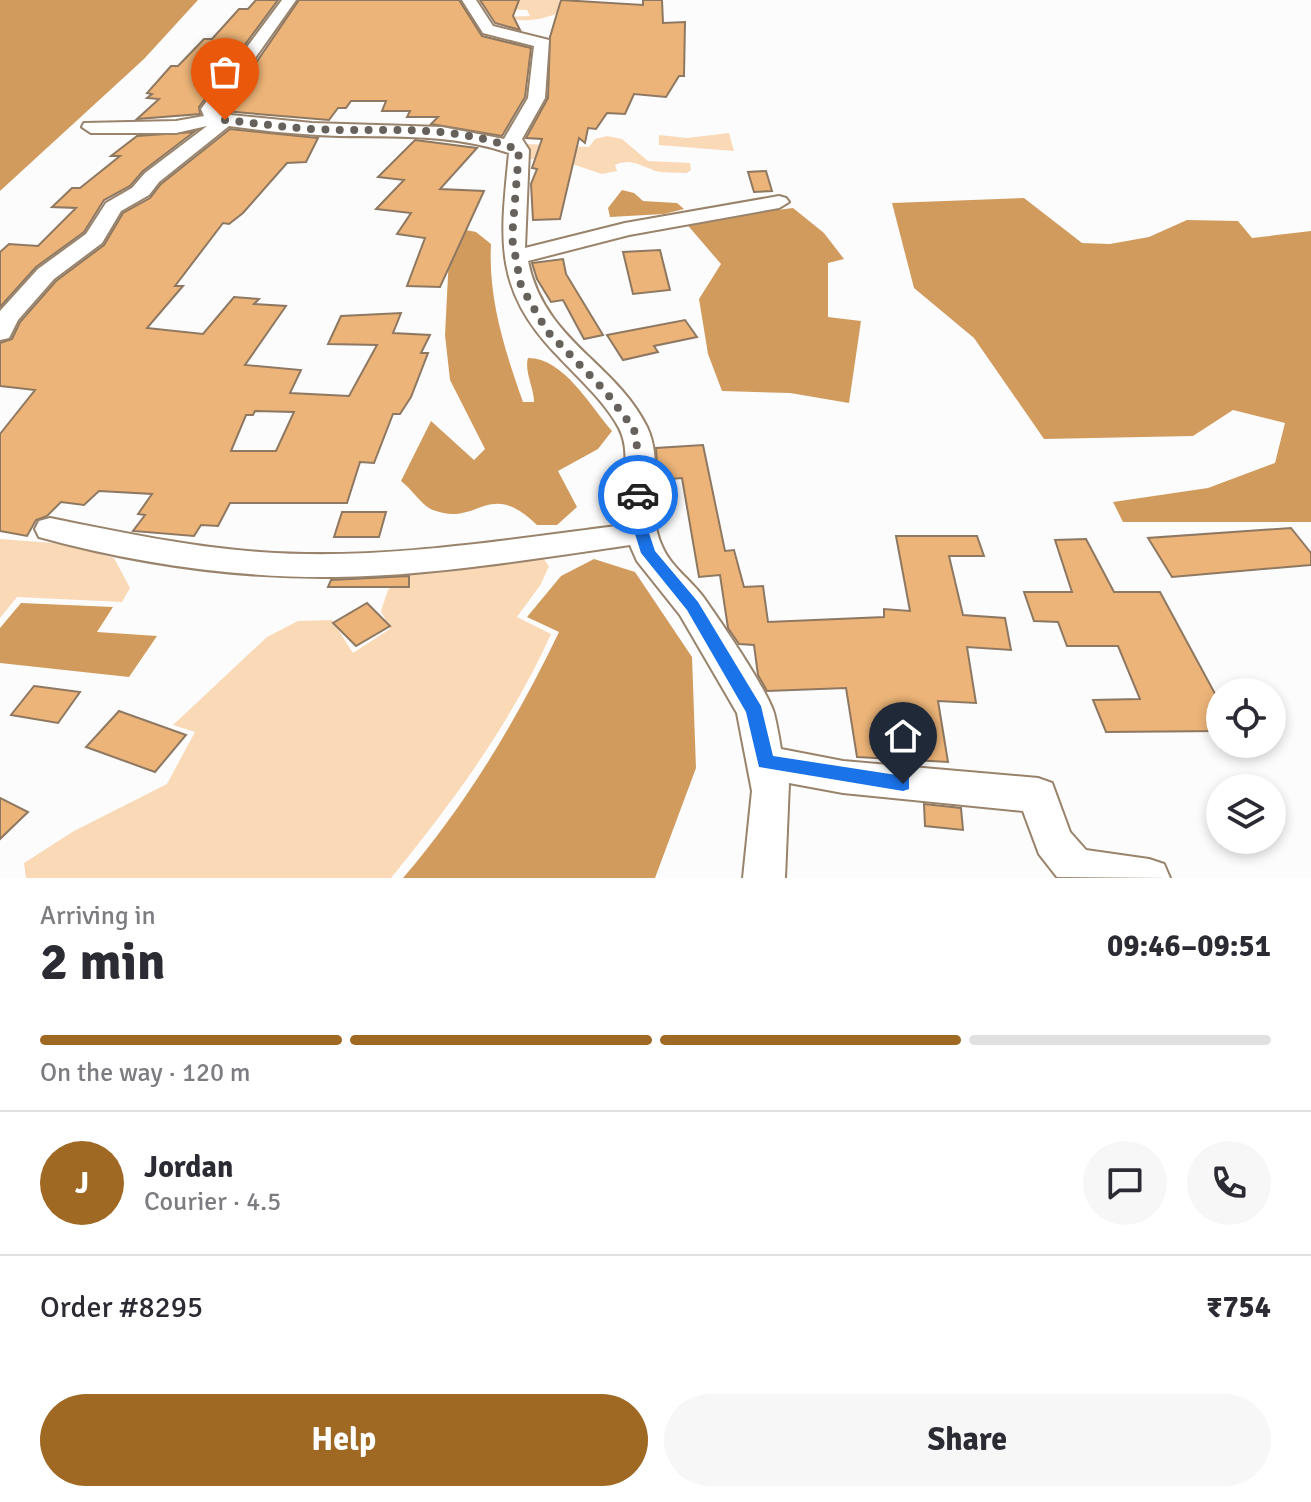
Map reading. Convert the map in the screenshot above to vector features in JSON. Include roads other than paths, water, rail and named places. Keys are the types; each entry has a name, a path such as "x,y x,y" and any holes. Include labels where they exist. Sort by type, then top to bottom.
{"street":[{"path":"219,120 210,109 289,0"},
{"path":"469,0 488,30 512,30 523,39 543,43 537,56 533,106 520,122 513,139 519,150 512,238 521,286 547,331 606,392 634,429 641,470 636,515 648,553 692,606 755,711 771,791 764,878"},
{"path":"0,333 7,318 46,274 94,238 113,207 142,191 142,186 164,165 204,139 219,120"},
{"path":"91,127 176,127 219,120 313,129 374,127 451,133 493,140 519,150"},
{"path":"516,257 677,219 779,202"},
{"path":"50,529 167,551 289,566 393,564 642,533"},
{"path":"765,762 858,779 1038,795 1050,841 1070,864 1149,878"}]}
